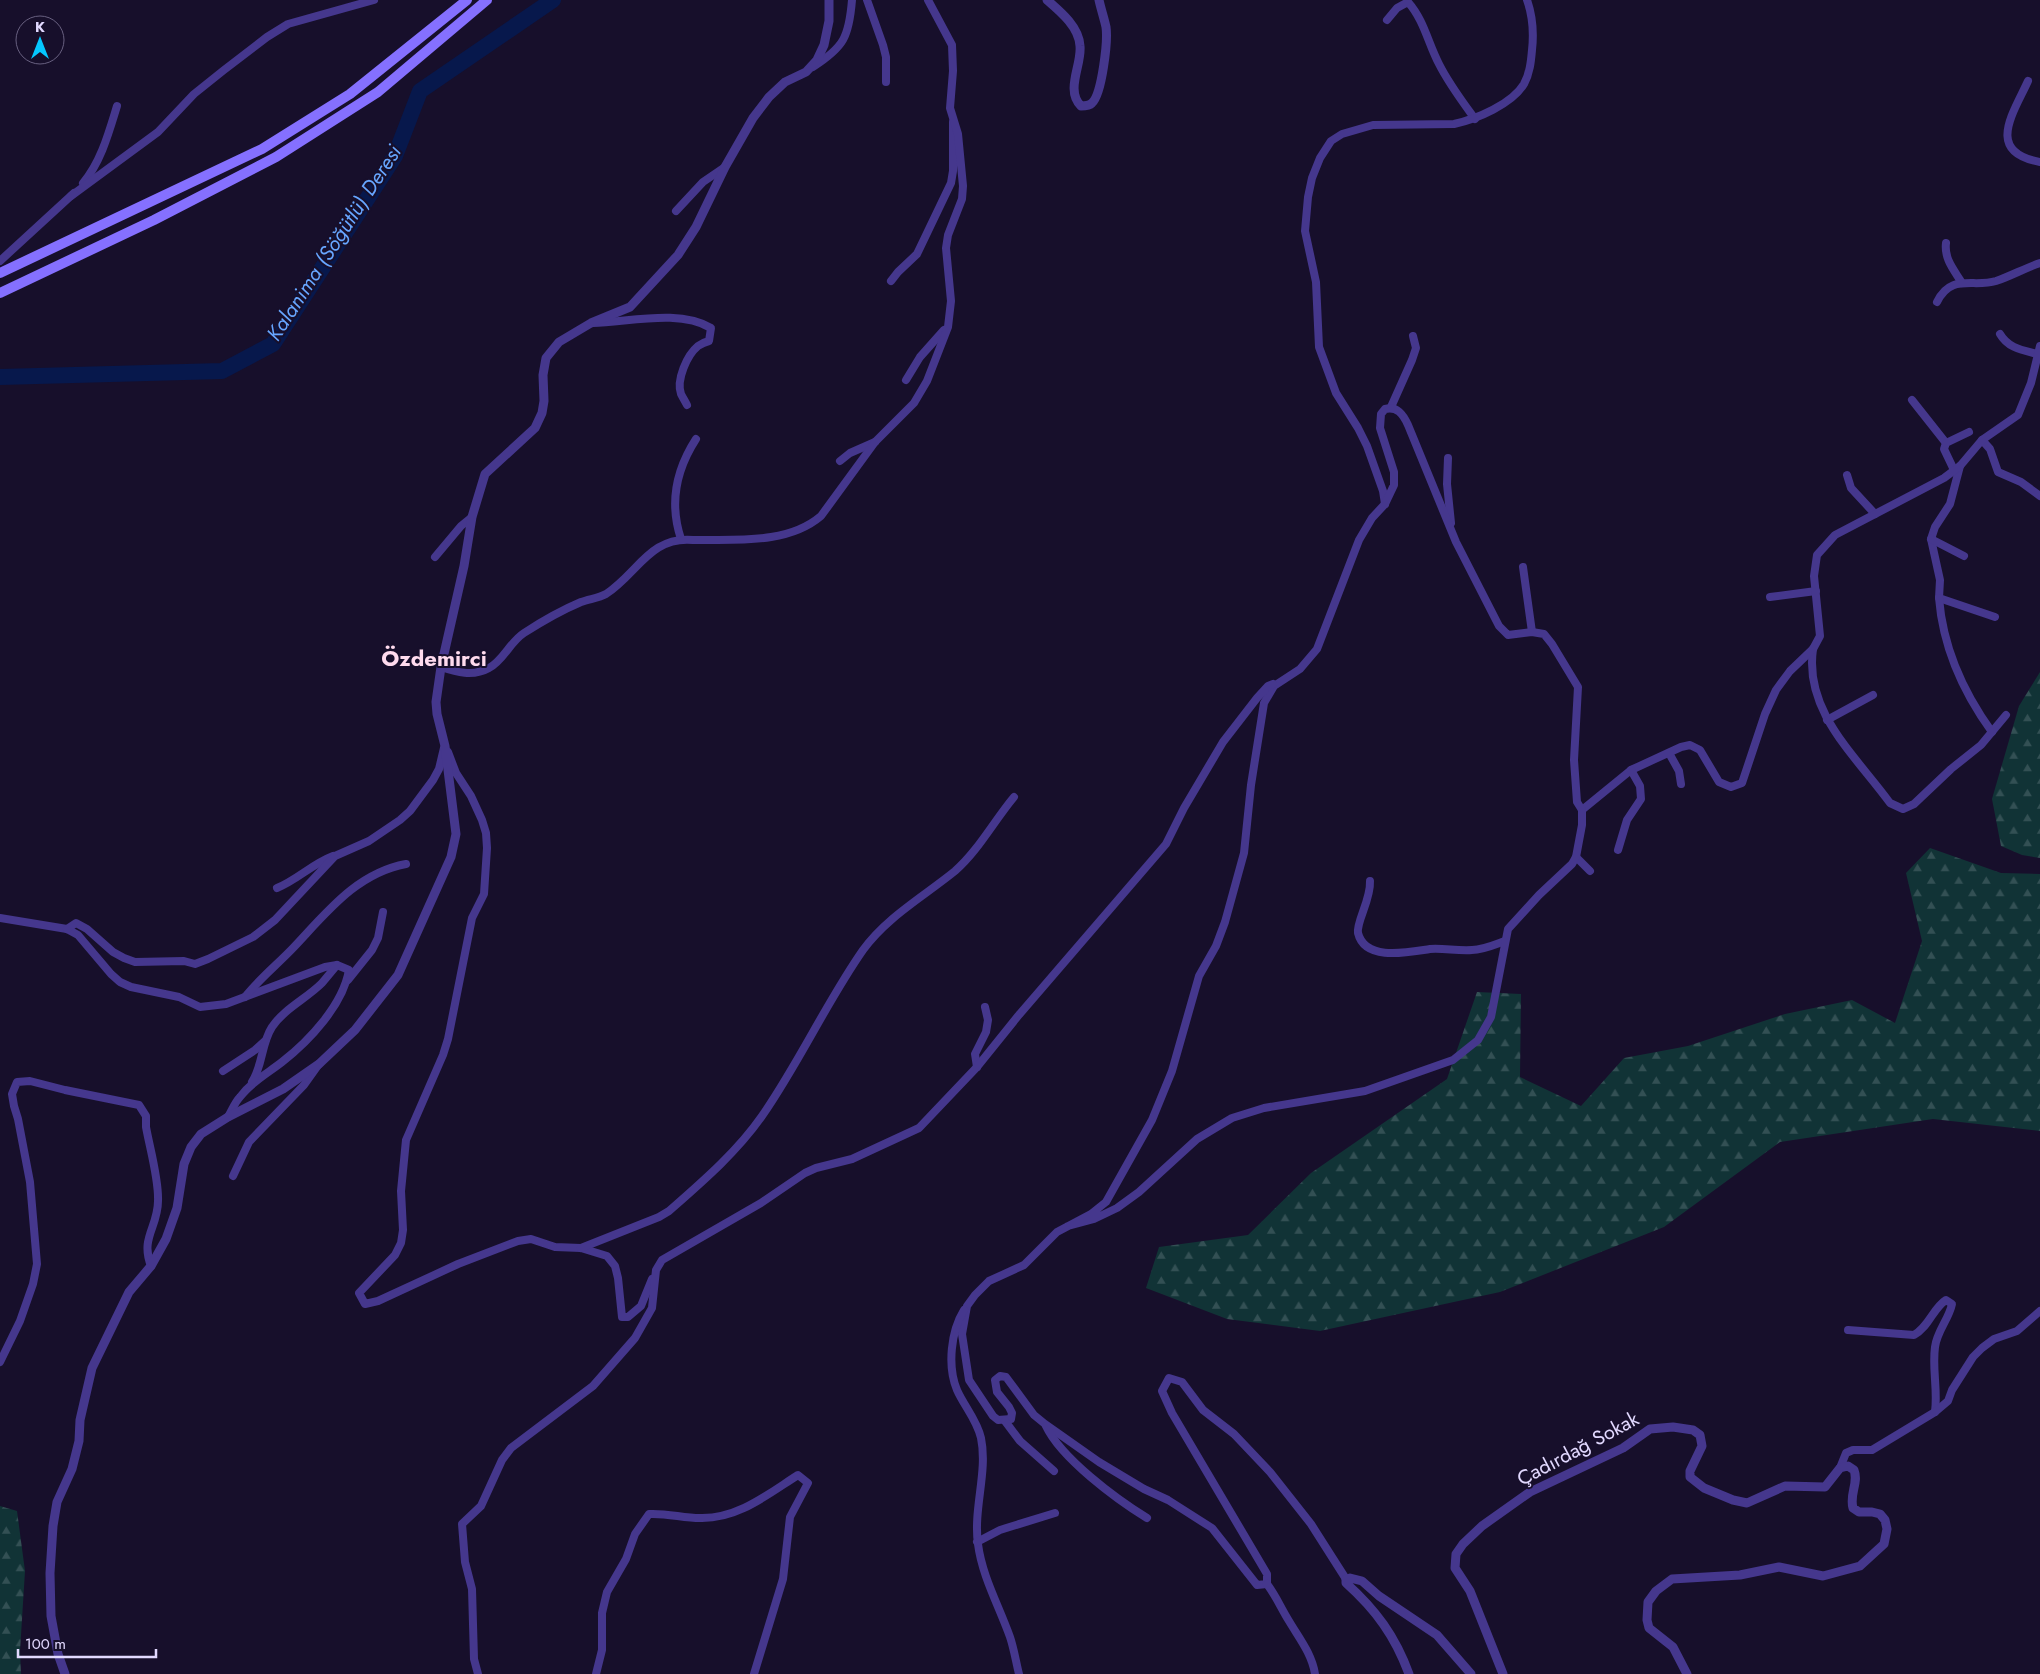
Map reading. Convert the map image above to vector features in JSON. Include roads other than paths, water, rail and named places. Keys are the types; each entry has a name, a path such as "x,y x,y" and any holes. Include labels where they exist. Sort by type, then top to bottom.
{"main road":[{"path":"0,274 262,149 350,94 467,0"},
{"path":"0,294 154,220 276,157 378,92 487,0"}],"street":[{"path":"71,196 158,132 194,94 278,30 288,24 374,0"},
{"path":"806,72 817,60 824,45 829,21 829,0"},
{"path":"852,0 847,34 833,55 806,72 785,82 769,97 753,118 725,167 696,227 678,255 661,275 630,307 591,323 559,342 546,358 543,375 544,401 542,413 535,428 485,474 472,517 464,566 441,667 436,702 436,714 445,746 456,773 474,802 486,833 484,894 472,918 448,1039 443,1055 406,1140 401,1243 395,1255 359,1292 365,1304 378,1301 458,1264 518,1241 531,1239 555,1248 581,1248 607,1256 615,1266 622,1316 628,1317 641,1306 656,1270 662,1260 668,1256 761,1203 805,1173 816,1168 852,1159 919,1128 977,1067 1018,1016 1161,850 1224,742 1257,698 1268,686 1279,682 1300,669 1317,649 1359,540 1372,518 1392,491 1395,478 1384,447 1380,421 1381,414 1385,409 1397,409 1408,425 1453,535 1502,632 1508,635 1532,632 1544,634 1549,638 1578,687 1574,760 1577,802 1582,810 1581,838 1576,857 1568,868 1512,924 1504,941 1488,1023 1478,1040 1458,1056 1428,1070 1365,1091 1264,1108 1232,1118 1197,1139 1139,1192 1117,1208 1094,1219 1068,1226"},
{"path":"867,0 880,32 884,51 886,82"},
{"path":"441,667 465,673 489,668 499,660 524,632 581,602 605,595 657,547 668,541 681,539 774,537 811,524 821,516 875,442 914,403 926,381 948,327 951,300 946,248 948,235 962,199 963,186 958,134 950,108 953,71 952,45 928,0"},
{"path":"1047,0 1063,14 1078,37 1081,47 1074,91 1076,101 1081,106 1088,106 1093,102 1098,93 1104,59 1106,28 1099,0"},
{"path":"1384,504 1381,485 1367,446 1336,394 1319,347 1316,282 1305,231 1304,217 1310,184 1323,152 1331,141 1342,134 1367,126 1454,124 1476,119 1511,98 1524,83 1531,64 1534,32 1527,0"},
{"path":"1387,20 1397,8 1408,2 1423,24 1438,62 1452,87 1476,119"},
{"path":"2028,81 2008,124 2007,137 2011,150 2016,155 2040,162"},
{"path":"0,261 71,196 88,177 105,142 117,106"},
{"path":"891,282 898,272 917,254 951,184 953,171 953,120"},
{"path":"676,211 703,182 725,167"},
{"path":"1946,242 1945,249 1948,261 1962,283"},
{"path":"1937,302 1943,291 1962,283 1995,282 2040,263"},
{"path":"591,323 622,322 674,316 700,322 711,328 709,340 698,346 690,356 685,367 680,392 687,405"},
{"path":"906,380 920,356 948,327"},
{"path":"2000,334 2005,343 2010,346 2036,354"},
{"path":"1391,408 1416,348 1413,336"},
{"path":"1582,810 1631,770 1680,746 1690,745 1700,750 1719,782 1730,787 1742,783 1765,714 1776,690 1790,671 1813,649 1820,636 1814,576 1817,555 1835,535 1944,478 1957,468 1982,440 2018,415 2031,383 2036,354 2040,346"},
{"path":"1912,400 1946,443"},
{"path":"1969,432 1946,443 1944,449 1957,468 1950,504 1935,527 1931,539 1940,580 1939,598 1942,624 1952,661 1974,705 1992,732"},
{"path":"681,539 677,526 675,500 683,461 696,439"},
{"path":"1982,440 1990,449 1998,472 2021,482 2040,496"},
{"path":"840,461 850,453 875,442"},
{"path":"1448,458 1447,484 1453,535"},
{"path":"1847,475 1851,488 1875,514"},
{"path":"435,557 461,526 472,517"},
{"path":"1931,539 1964,556"},
{"path":"1523,567 1532,632"},
{"path":"1770,597 1816,591"},
{"path":"1939,598 1995,617"},
{"path":"1813,649 1811,673 1817,698 1827,720 1890,803 1903,809 1914,804 1981,745 2006,715"},
{"path":"1019,1674 1010,1638 984,1567 977,1542 982,1466 981,1439 978,1426 953,1379 952,1344 959,1318 974,1295 989,1281 1024,1264 1052,1236 1091,1214 1106,1202 1146,1133 1170,1077 1199,976 1216,946 1225,922 1244,853 1251,785 1264,703 1270,691 1279,682"},
{"path":"1827,720 1873,695"},
{"path":"277,888 291,883 322,860 369,842 400,820 410,811 439,769 445,746"},
{"path":"65,1674 58,1654 51,1616 50,1573 53,1526 57,1502 72,1469 79,1441 80,1420 92,1368 130,1292 151,1266 166,1239 177,1208 184,1164 191,1147 201,1134 228,1117 283,1089 320,1064 356,1030 398,975 452,857 456,834 445,746"},
{"path":"1669,753 1679,772 1681,784"},
{"path":"1618,850 1627,820 1641,799 1640,786 1631,770"},
{"path":"581,1248 659,1217 669,1211 727,1156 761,1117 813,1034 834,995 864,950 891,920 964,862 1014,797"},
{"path":"67,929 76,924 87,929 112,952 136,962 184,961 195,964 253,937 275,920 335,856"},
{"path":"1576,857 1590,871"},
{"path":"244,998 311,928 359,882 382,870 406,864"},
{"path":"1370,882 1368,902 1358,926 1361,939 1370,947 1389,953 1443,949 1468,951 1504,941"},
{"path":"228,1117 239,1097 283,1062 302,1044 335,1005 347,982 375,944 383,912"},
{"path":"0,918 67,929 78,935 120,982 131,987 179,997 200,1007 226,1004 325,966 337,965 349,970 347,982"},
{"path":"223,1071 256,1050 280,1018 322,983 337,965"},
{"path":"977,1067 975,1054 984,1038 988,1020 985,1007"},
{"path":"248,1088 260,1064 266,1039"},
{"path":"232,1176 249,1142 304,1085 320,1064"},
{"path":"0,1362 20,1321 33,1284 37,1264 30,1182 12,1094 17,1082 30,1080 65,1090 138,1105 146,1116 146,1127 158,1198 158,1211 148,1238 147,1255 151,1266"},
{"path":"478,1674 474,1659 472,1589 465,1562 462,1524 481,1506 502,1460 511,1448 592,1386 635,1338 652,1308 656,1270"},
{"path":"1848,1330 1914,1334 1919,1332 1932,1318 1942,1303 1946,1300 1952,1304 1935,1344 1933,1371 1937,1397 1935,1412"},
{"path":"967,1306 962,1334 969,1380 993,1416 998,1420 1005,1421 1011,1419 1012,1413 995,1386 995,1380 1000,1376 1006,1377 1034,1415 1045,1424 1099,1462 1144,1489 1168,1500 1212,1528 1258,1585 1267,1584"},
{"path":"1840,1468 1846,1453 1853,1450 1872,1450 1935,1412 1948,1400 1952,1390 1973,1357 1982,1348 1994,1339 2017,1331 2040,1311"},
{"path":"1315,1674 1306,1648 1275,1594 1267,1584 1267,1574 1172,1413 1162,1390 1169,1378 1182,1382 1203,1410 1234,1434 1270,1472 1311,1524 1346,1579 1346,1583 1373,1610 1398,1645 1410,1674"},
{"path":"1005,1421 1020,1441 1054,1471"},
{"path":"1045,1424 1054,1440 1085,1472 1105,1489 1147,1518"},
{"name":"Çadırdağ Sokak","path":"1503,1674 1470,1591 1454,1568 1456,1554 1463,1544 1482,1526 1530,1492 1583,1465 1623,1448 1650,1430 1672,1428 1693,1430 1700,1435 1702,1440 1702,1446 1690,1471 1690,1477 1704,1488 1733,1500 1747,1503 1785,1486 1825,1487 1840,1468"},
{"path":"1687,1674 1673,1647 1649,1628 1647,1620 1648,1602 1664,1583 1672,1579 1740,1575 1778,1568 1824,1576 1860,1566 1871,1558 1884,1544 1885,1520 1880,1514 1859,1512 1852,1508 1856,1475 1854,1470 1848,1466 1840,1468"},
{"path":"596,1674 602,1650 602,1613 607,1592 626,1559 635,1534 650,1514 662,1513 700,1518 725,1515 750,1506 798,1475 808,1483 790,1517 783,1579 754,1674"},
{"path":"977,1542 1000,1530 1054,1514"},
{"path":"1346,1579 1362,1581 1379,1596 1437,1635 1471,1674"}],"waterway":[{"name":"Kalanima (Söğütlü) Deresi","path":"0,377 222,371 273,344 395,156 420,91 553,0"}],"district":[{"name":"Özdemirci","path":"434,658"}]}
